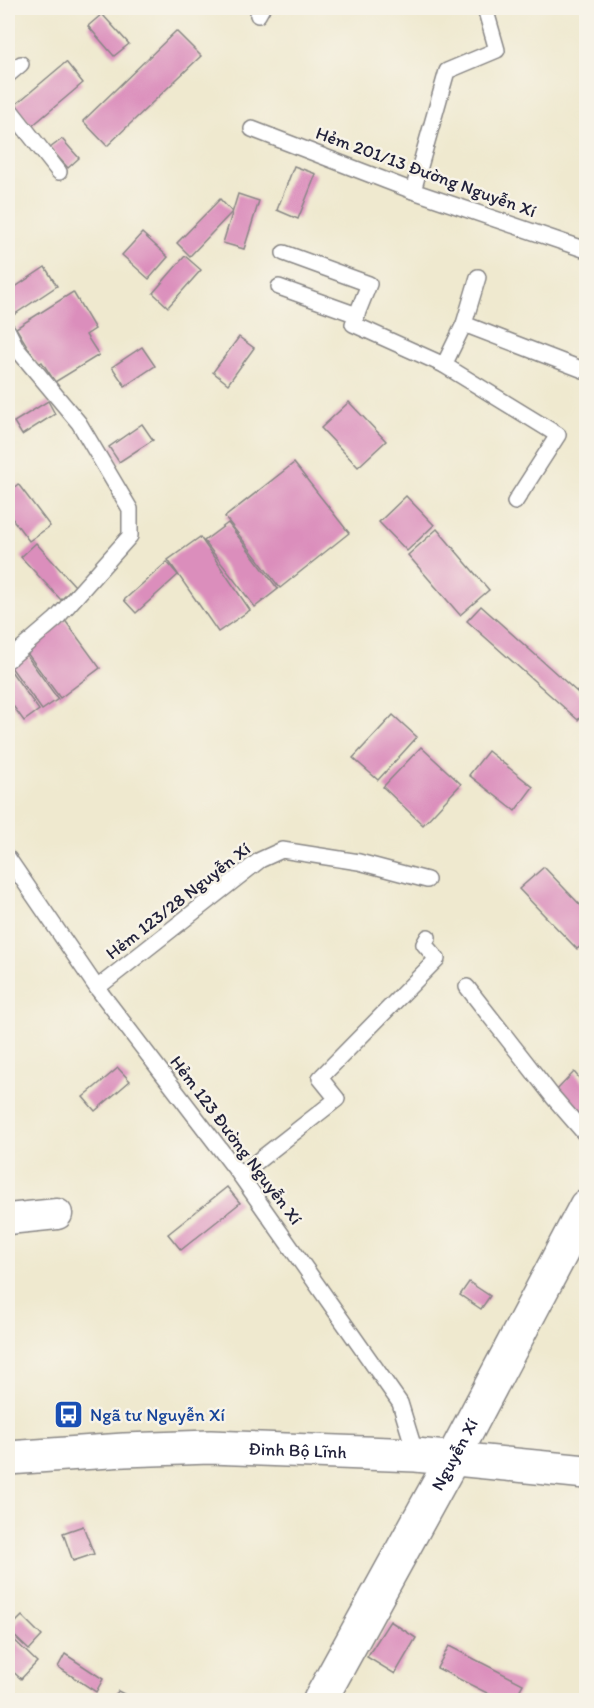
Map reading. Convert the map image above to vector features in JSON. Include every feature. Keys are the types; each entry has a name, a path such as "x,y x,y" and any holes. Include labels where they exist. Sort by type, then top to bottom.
{"main road":[{"name":"Nguyễn Xí","path":"321,1701 586,1206"},
{"name":"Đinh Bộ Lĩnh","path":"8,1458 210,1448 416,1455 586,1472"}],"street":[{"path":"8,1219 57,1214"}],"lane":[{"path":"413,191 447,71 497,50 485,8"},
{"path":"8,75 21,64"},
{"path":"8,107 59,172"},
{"name":"Hẻm 201/13 Đường Nguyễn Xí","path":"252,129 413,191 586,250"},
{"path":"284,253 369,284 353,324 444,365 558,435 515,502"},
{"path":"444,365 464,324 478,277"},
{"path":"279,287 357,315"},
{"path":"464,324 586,371"},
{"path":"8,331 12,354 79,423 130,509 130,536 56,619 8,660"},
{"name":"Hẻm 123/28 Nguyễn Xí","path":"97,988 260,860 282,850 359,862 427,880"},
{"name":"Hẻm 123 Đường Nguyễn Xí","path":"8,858 97,988 240,1175 400,1404 416,1455"},
{"path":"240,1175 337,1099 320,1078 437,959 424,944 428,937"},
{"path":"467,987 553,1097 586,1135"}],"building":[{"path":"102,14 129,44 114,56 88,26"},
{"path":"176,31 201,56 107,146 83,121"},
{"path":"66,62 83,83 32,126 15,105"},
{"path":"62,139 79,158 68,168 50,148"},
{"path":"294,166 316,174 298,219 277,210"},
{"path":"238,194 259,201 244,249 223,243"},
{"path":"220,199 232,212 190,256 177,243"},
{"path":"142,233 168,257 149,279 122,255"},
{"path":"185,256 201,270 168,307 153,293"},
{"path":"45,267 57,286 12,316 8,309 8,292"},
{"path":"73,292 95,329 86,335 99,355 55,382 42,362 38,364 16,328"},
{"path":"239,337 254,348 228,384 213,372"},
{"path":"142,347 155,366 125,386 112,367"},
{"path":"48,401 55,414 22,435 14,422"},
{"path":"349,402 386,441 358,467 321,428"},
{"path":"142,424 153,440 119,462 109,447"},
{"path":"294,463 349,533 280,588 225,517"},
{"path":"18,484 50,526 29,541 8,513 8,493"},
{"path":"406,496 434,525 407,551 379,522"},
{"path":"228,523 278,589 255,607 204,541"},
{"path":"437,529 489,590 460,615 408,555"},
{"path":"200,537 250,610 218,632 168,560"},
{"path":"36,543 75,586 61,600 21,557"},
{"path":"167,562 178,575 136,613 124,600"},
{"path":"481,606 586,700 586,710 578,720 467,621"},
{"path":"64,619 100,668 60,698 24,649"},
{"path":"24,652 58,699 42,710 8,663"},
{"path":"8,667 39,710 24,721 8,699"},
{"path":"393,715 417,737 378,780 353,758"},
{"path":"421,747 461,784 423,825 383,787"},
{"path":"488,751 533,787 515,811 469,775"},
{"path":"544,867 586,911 586,942 577,949 519,889"},
{"path":"118,1068 130,1081 95,1111 83,1097"},
{"path":"574,1072 586,1086 586,1130 554,1093"},
{"path":"227,1187 240,1203 181,1250 168,1234"},
{"path":"469,1282 490,1296 481,1309 460,1295"},
{"path":"83,1526 94,1554 73,1561 63,1533"},
{"path":"22,1616 42,1636 29,1650 8,1630"},
{"path":"390,1621 416,1638 395,1674 367,1657"},
{"path":"8,1634 37,1662 21,1679 8,1667"},
{"path":"449,1646 523,1684 514,1700 501,1700 437,1668"},
{"path":"65,1654 103,1679 96,1692 58,1667"},
{"path":"118,1691 135,1700 113,1700"}],"place":[{"name":"Ngã tư Nguyễn Xí","path":"69,1415"}]}
